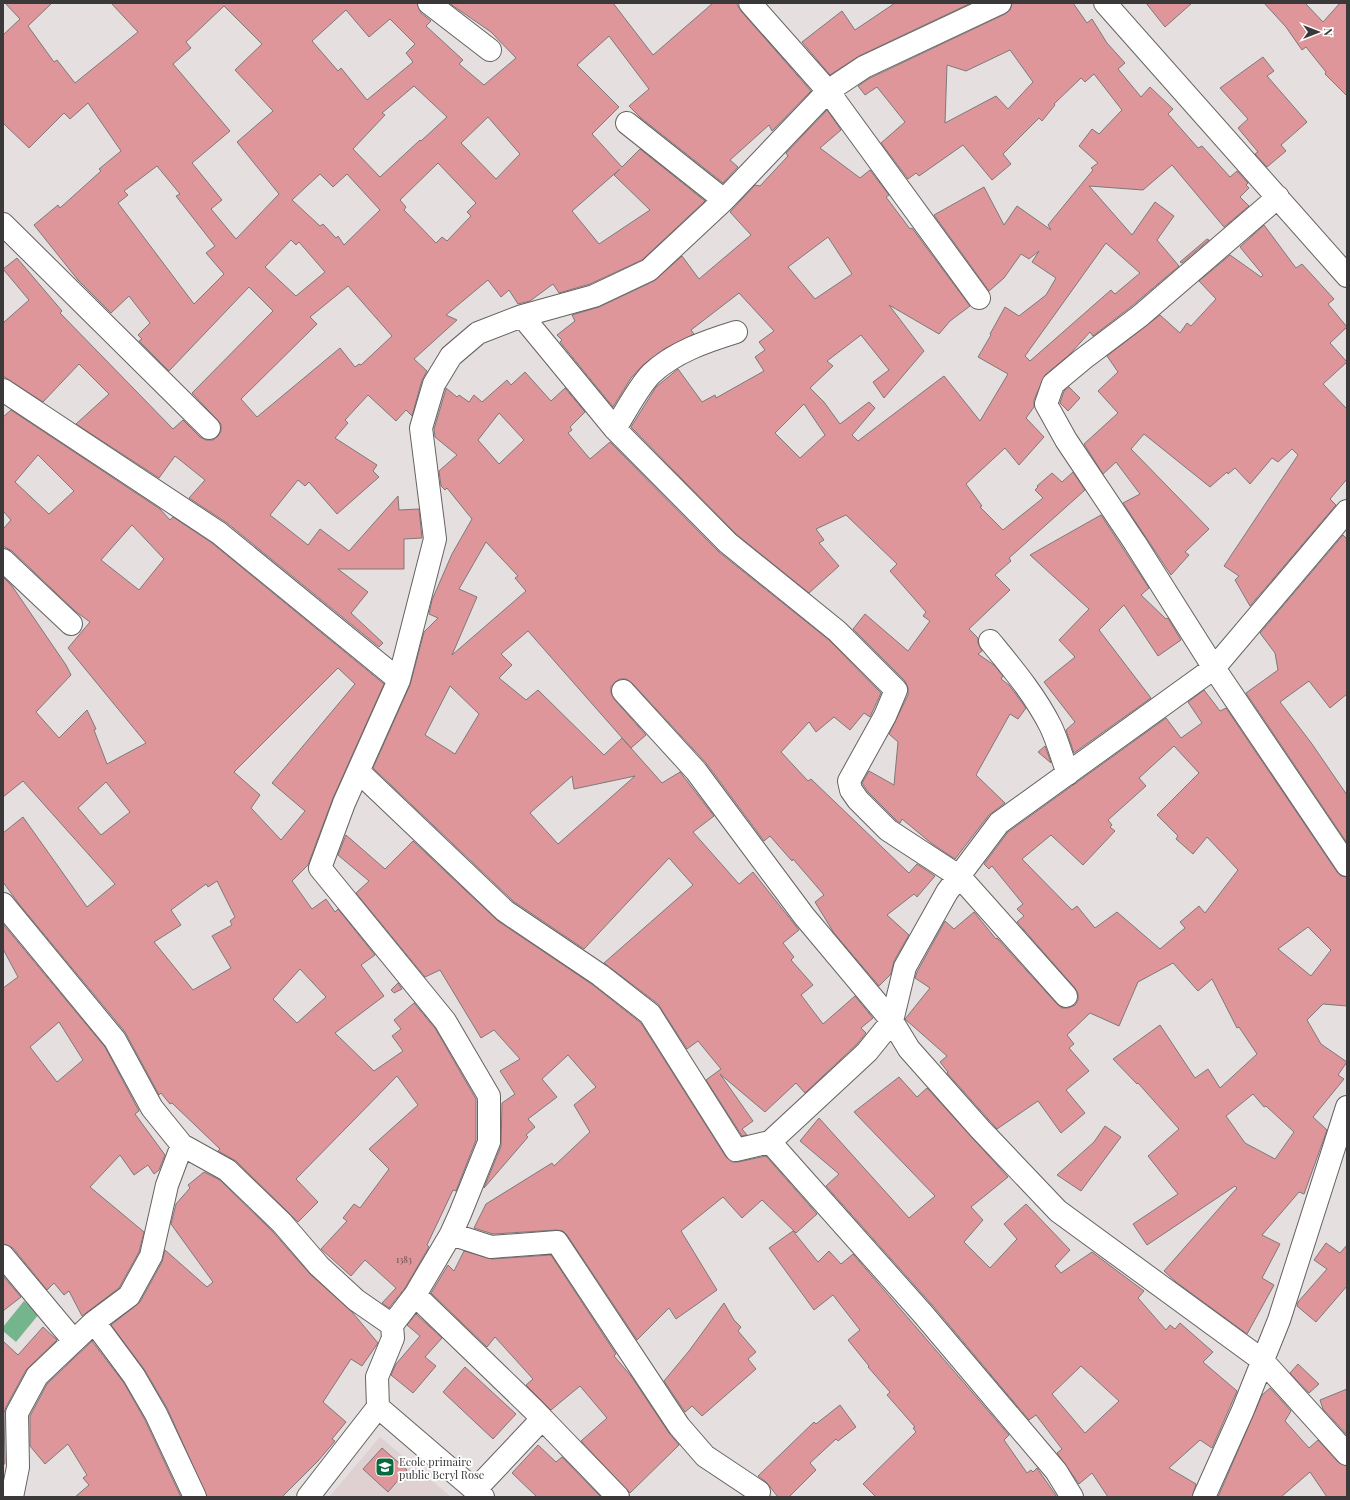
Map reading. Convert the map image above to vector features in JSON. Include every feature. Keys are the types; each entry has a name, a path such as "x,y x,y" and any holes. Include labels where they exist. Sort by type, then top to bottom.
{"street":[{"path":"750,3 828,91 978,298"},
{"path":"308,1497 378,1407 377,1377 393,1338 392,1325 415,1295 450,1234 489,1142 489,1096 445,1021 320,868 344,804 399,680 435,539 421,428 434,384 451,356 478,333 522,316 594,296 649,270 724,200 828,91 864,67 1000,3"},
{"path":"1105,3 1347,276"},
{"path":"437,6 490,50"},
{"path":"627,123 724,200"},
{"path":"1278,197 1140,316 1083,359 1053,384 1046,404 1066,440 1135,543 1214,668 1347,865"},
{"path":"3,224 55,273 209,428"},
{"path":"522,316 615,429 728,543 837,631 896,690 884,716 849,781 851,790 858,800 888,830 960,876 1066,996"},
{"path":"615,429 650,375 672,358 707,341 736,332"},
{"path":"3,390 219,533 399,680"},
{"path":"359,772 505,911 600,975 650,1014 736,1150 770,1142 867,1052 892,1021 905,967 947,892 1000,823 1214,668 1347,511"},
{"path":"3,560 71,624"},
{"path":"990,641 1022,680 1044,714 1051,728 1068,774"},
{"path":"623,691 696,770 804,916 892,1021 909,1049 980,1129 1058,1211 1262,1360 1347,1454"},
{"path":"3,904 115,1040 152,1108 182,1145 227,1170 282,1223 319,1266 356,1300 392,1325"},
{"path":"1204,1497 1243,1410 1279,1320 1347,1107"},
{"path":"770,1142 924,1314 1056,1472 1072,1497"},
{"path":"12,1497 18,1467 17,1414 37,1376 94,1322 129,1296 151,1256 168,1185 182,1145"},
{"path":"450,1234 491,1247 557,1242 679,1426 705,1456 759,1492"},
{"path":"3,1256 74,1341"},
{"path":"415,1295 542,1419 618,1497"},
{"path":"94,1322 138,1382 162,1426 195,1497"},
{"path":"378,1407 479,1494 542,1419"}],"shaded area":[{"path":"24,1301 39,1314 16,1342 3,1331 3,1327"},
{"name":"Ecole primaire public Beryl Rose","path":"380,1437 451,1497 329,1497"}],"building":[{"path":"5,3 52,3 28,26 54,62 57,60 75,83 138,32 111,3 417,3 421,13 431,21 426,26 463,60 459,64 484,85 516,58 491,32 449,3 613,3 653,55 713,3 736,3 741,11 811,91 772,131 769,125 730,160 738,167 723,183 641,118 629,106 649,89 609,36 577,65 619,107 592,134 622,167 640,149 705,201 642,260 590,284 559,293 553,284 530,301 518,304 509,290 501,297 488,280 446,315 457,320 414,359 427,371 422,380 412,416 406,410 396,421 368,395 345,420 348,423 335,438 377,465 373,471 379,477 337,514 309,482 305,486 298,480 270,515 308,545 320,529 349,551 398,496 399,510 419,509 422,538 404,539 404,569 338,569 368,592 351,613 383,643 379,647 227,523 189,498 205,480 175,456 159,478 76,424 109,394 79,364 43,402 3,376 3,323 29,300 3,269 17,258 62,311 60,313 173,429 183,420 200,437 206,440 213,440 218,436 221,431 221,424 192,393 273,311 249,287 169,371 139,341 142,339 138,335 150,323 129,296 111,313 78,280 34,225 58,205 60,208 101,171 99,169 121,151 88,103 70,119 64,113 29,148 3,123 3,35 20,19","holes":["224,6 262,44 235,70 273,111 237,142 279,194 236,239 211,209 222,200 192,163 230,131 173,64 191,48 186,42","346,10 369,37 390,19 415,44 406,53 413,62 367,100 341,68 338,71 312,41","414,86 447,117 380,177 353,149 385,115 382,113","488,117 520,154 496,179 461,143","438,163 476,203 467,212 471,216 447,241 442,237 436,243 404,210 406,207 400,200","157,166 180,194 176,196 215,246 206,253 224,274 194,304 118,203 128,195 124,191","620,169 614,175 650,210 599,244 572,211","320,174 333,187 347,174 380,210 344,245 338,236 336,238 323,224 320,226 292,200","291,240 296,245 299,242 325,272 296,296 265,267","348,286 392,336 361,365 359,364 355,367 340,348 257,417 241,399 317,324 310,317"]},
{"path":"895,3 971,3 859,56 830,75 802,42 842,11 855,30"},
{"path":"1012,3 1073,3 1087,23 1092,19 1107,43 1125,63 1118,69 1141,97 1150,87 1173,109 1168,114 1198,148 1202,146 1230,177 1237,171 1248,183 1246,185 1249,188 1240,197 1249,206 1224,227 1172,165 1143,190 1089,186 1132,235 1155,202 1174,216 1157,240 1179,266 1132,306 1093,336 1090,332 1070,354 1045,375 1034,400 1034,407 1026,418 1044,437 1019,465 1005,448 966,484 982,506 980,507 1003,530 1043,498 1035,490 1038,487 1037,486 1052,473 1062,482 1073,472 1085,490 1009,558 1011,561 995,575 1010,590 969,629 978,638 978,643 982,651 978,654 994,665 1003,676 1001,679 1009,685 1026,708 1018,719 1010,714 976,775 1005,803 989,815 955,859 931,843 902,819 900,823 896,820 868,792 862,783 869,771 894,785 898,742 889,734 908,695 908,688 905,681 853,629 865,614 908,651 930,621 923,616 926,612 890,571 897,564 846,515 816,529 824,540 819,543 839,566 809,593 736,534 631,427 656,387 678,369 702,402 715,395 716,398 764,371 755,357 765,350 759,342 774,331 739,293 691,330 694,334 664,349 643,365 631,378 613,407 560,342 562,340 557,335 575,321 572,315 599,307 654,281 682,256 699,279 751,235 730,212 755,185 760,186 788,156 786,153 827,110 841,130 820,148 860,178 870,170 889,195 886,197 910,229 912,228 970,306 950,321 939,334 889,305 924,351 884,398 873,382 889,370 861,335 827,361 833,366 810,388 824,402 840,424 869,402 875,408 852,435 858,441 944,376 980,421 1008,374 978,357 991,335 990,334 1005,307 1019,316 1046,295 1056,278 1032,262 1039,251 1029,259 1021,254 1004,278 989,291 934,215 984,187 1004,225 1017,206 1051,230 1048,225 1093,170 1091,168 1098,163 1079,146 1092,129 1099,134 1122,110 1094,74 1085,82 1081,78 1054,104 1055,105 1042,121 1039,118 1003,154 1011,164 992,180 963,145 919,176 916,173 908,179 881,143 905,122 877,87 865,95 858,86 870,78 1005,14 1010,10","holes":["1010,50 1033,82 1008,109 996,96 945,123 947,65 966,71","828,237 852,274 815,299 788,267","1106,243 1140,273 1115,294 1111,290 1030,361 1025,356","804,404 825,435 800,458 775,433"]},
{"path":"1146,3 1192,3 1165,27"},
{"path":"1264,3 1305,3 1323,22 1340,3 1347,3 1347,96 1325,74 1326,72 1306,47 1302,50 1286,27"},
{"path":"1263,57 1274,71 1267,76 1307,122 1281,145 1286,151 1267,167 1255,154 1258,152 1238,128 1248,119 1220,88"},
{"path":"1264,225 1296,268 1302,264 1334,299 1328,304 1347,327 1330,343 1347,362 1323,384 1347,409 1347,479 1330,499 1336,505 1250,606 1235,580 1239,576 1224,566 1298,455 1292,449 1278,462 1272,458 1250,484 1235,468 1228,474 1227,472 1210,487 1144,434 1131,449 1209,529 1185,552 1189,555 1171,575 1123,503 1140,494 1116,462 1103,474 1084,444 1118,413 1098,391 1118,372 1107,356 1160,315 1180,333 1187,323 1191,326 1216,299 1199,281 1230,255 1261,277 1263,275 1240,247"},
{"path":"1207,239 1209,240 1182,263 1180,262"},
{"path":"525,372 551,401 565,388 585,412 570,427 572,430 568,433 590,459 610,442 719,552 829,640 881,693 870,717 864,713 850,730 834,717 816,732 809,722 781,752 808,781 811,779 909,873 917,864 935,876 917,897 914,894 887,915 909,935 894,961 891,974 879,986 834,933 815,902 824,895 793,859 792,861 770,836 764,841 706,763 632,683 626,679 620,679 611,687 611,693 614,699 646,735 631,748 528,631 501,654 512,665 499,678 526,700 538,690 604,755 622,738 662,783 680,772 714,816 693,832 739,884 753,872 799,930 783,943 794,957 791,960 813,985 801,995 823,1024 855,996 873,1018 861,1028 866,1033 858,1043 805,1093 796,1083 765,1112 720,1074 753,1121 742,1129 747,1135 742,1136 706,1080 721,1069 698,1041 687,1049 658,1004 604,963 693,885 669,858 584,949 513,901 373,768 410,685 424,632 438,618 429,614 432,600 452,554 472,519 447,488 445,490 441,486 439,471 457,455 435,437 434,429 446,388 457,397 459,395 469,402 474,395 482,402 507,380 511,385","holes":["499,413 524,440 499,464 478,440","486,542 518,576 515,578 526,591 452,655 477,597 459,589","450,686 479,714 455,754 425,735","572,776 574,789 635,776 558,844 530,813"]},
{"path":"1069,387 1080,398 1068,411 1060,403 1064,391"},
{"path":"11,410 160,509 170,520 173,517 212,543 384,684 333,798 308,865 292,881 312,909 326,899 335,912 338,909 375,955 361,965 384,996 335,1033 374,1071 403,1051 392,1036 401,1029 394,1020 414,1003 435,1028 476,1099 476,1140 456,1191 453,1190 427,1245 429,1247 405,1288 389,1308 382,1303 396,1288 365,1260 351,1276 321,1249 347,1221 343,1218 354,1204 360,1208 389,1169 369,1149 418,1105 397,1076 296,1179 318,1202 298,1222 236,1161 218,1151 220,1149 172,1103 170,1104 161,1093 159,1095 125,1032 19,904 3,882 3,833 23,817 87,907 115,884 23,781 3,797 3,577 12,586 66,665 71,675 36,712 59,738 87,710 96,729 94,730 107,764 146,743 68,648 90,622 75,611 12,551 3,546 3,529 11,520 3,511 3,417","holes":["38,455 74,491 49,514 15,482","132,525 164,559 139,590 101,560","338,668 355,684 272,783 305,811 281,840 251,808 260,795 234,772","106,782 130,812 101,835 78,808","217,881 235,917 230,921 232,925 212,936 231,968 193,990 154,942 181,925 171,910 206,884 208,887","300,969 326,997 297,1023 273,999"]},
{"path":"1101,515 1149,588 1141,595 1166,619 1168,618 1181,640 1158,656 1124,605 1099,630 1151,698 1074,753 1066,730 1075,722 1044,682 1075,657 1059,640 1089,609 1030,555"},
{"path":"1343,535 1347,539 1347,694 1330,708 1309,681 1280,702 1312,744 1347,795 1347,843 1246,693 1278,670 1275,653 1260,633"},
{"path":"1204,690 1220,711 1226,708 1337,872 1341,876 1347,877 1347,1006 1323,1004 1307,1020 1321,1044 1347,1062 1338,1075 1344,1079 1313,1117 1327,1130 1304,1194 1299,1192 1262,1235 1280,1244 1262,1278 1274,1285 1247,1334 1176,1282 1164,1271 1237,1188 1235,1186 1147,1245 1133,1224 1178,1194 1148,1156 1179,1129 1138,1083 1137,1084 1113,1059 1160,1025 1195,1078 1208,1069 1220,1088 1257,1054 1239,1027 1237,1028 1212,979 1198,991 1173,963 1138,982 1119,1026 1090,1013 1067,1035 1074,1044 1069,1048 1089,1071 1066,1090 1085,1113 1061,1133 1038,1101 997,1129 947,1073 948,1072 940,1062 947,1056 905,1019 930,988 915,978 945,921 954,929 974,912 996,939 997,938 1057,1004 1062,1008 1068,1008 1075,1005 1078,1000 1078,994 1075,988 1017,922 1024,916 1017,909 1023,904 992,866 989,869 984,864 1008,832 1166,718 1181,738 1202,723 1188,702","holes":["1174,746 1199,773 1157,815 1178,836 1176,839 1193,854 1207,837 1238,870 1205,913 1199,906 1180,922 1185,928 1160,949 1117,912 1095,928 1077,906 1072,910 1022,859 1051,835 1083,865 1115,831 1110,827 1112,825 1108,820 1146,786 1139,778","1308,927 1331,950 1311,976 1278,949","1253,1094 1264,1107 1266,1106 1294,1132 1275,1159 1245,1143 1226,1116"]},
{"path":"1045,746 1048,754 1051,763 1038,752"},
{"path":"346,835 385,869 413,841 498,921 593,985 641,1023 726,1157 732,1162 738,1162 766,1156 817,1214 796,1233 762,1200 742,1218 723,1197 681,1231 717,1290 676,1319 669,1308 637,1340 563,1231 556,1230 493,1234 474,1228 486,1204 552,1163 554,1166 590,1132 574,1105 596,1087 568,1055 542,1079 557,1097 528,1119 535,1127 526,1135 528,1137 484,1188 501,1146 502,1103 515,1094 500,1071 520,1059 494,1030 481,1038 440,970 425,977 356,893 369,881 338,855"},
{"path":"3,924 105,1047 139,1111 135,1114 165,1155 159,1170 154,1174 148,1165 134,1175 120,1155 90,1187 144,1232 139,1252 119,1288 82,1316 69,1291 64,1295 54,1283 47,1290 13,1248 3,1244 3,988 18,977 3,949","holes":["59,1022 83,1060 57,1082 30,1047"]},
{"path":"398,983 402,989 394,993 391,990"},
{"path":"899,1077 917,1097 927,1088 1008,1177 971,1207 983,1220 964,1242 990,1268 1017,1239 1004,1224 1026,1204 1070,1250 1055,1266 1061,1273 1092,1252 1144,1291 1138,1298 1166,1330 1170,1325 1175,1329 1180,1323 1213,1352 1203,1362 1237,1391 1212,1448 1200,1440 1169,1468 1196,1484 1192,1497 1108,1497 1092,1473 1079,1484 1057,1453 1062,1449 1036,1415 1029,1420 933,1306 826,1186 839,1174 800,1141 819,1118 909,1218 935,1196 854,1112","holes":["1081,1366 1119,1401 1085,1433 1052,1394"]},
{"path":"1105,1126 1121,1137 1081,1191 1057,1175 1094,1142"},
{"path":"204,1172 220,1180 273,1232 310,1274 352,1312 378,1343 362,1366 351,1359 323,1402 346,1422 332,1439 335,1441 318,1461 282,1497 207,1497 167,1408 144,1369 111,1325 140,1302 162,1262 165,1250 207,1287 213,1282 171,1224 176,1204 190,1188 188,1185"},
{"path":"793,1231 818,1262 829,1251 841,1264 853,1254 1009,1435 1004,1440 1027,1473 1031,1470 1033,1472 1037,1468 1057,1497 876,1497 863,1484 916,1432 913,1428 915,1427 887,1395 890,1392 868,1367 869,1366 848,1340 860,1330 833,1295 814,1310 769,1248"},
{"path":"1326,1243 1340,1253 1347,1245 1347,1286 1316,1322 1297,1306 1298,1302 1327,1269 1314,1260"},
{"path":"464,1251 492,1259 551,1255 616,1354 614,1356 631,1376 669,1433 679,1445 630,1493 581,1441 607,1418 580,1386 551,1410 526,1385 533,1379 495,1337 487,1347 431,1293 448,1265 454,1271"},
{"path":"3,1276 21,1297 3,1311"},
{"path":"724,1303 734,1320 741,1327 738,1331 756,1352 748,1359 756,1369 702,1416 692,1406 685,1412 664,1381 689,1351"},
{"path":"416,1314 442,1338 425,1357 436,1366 413,1393 391,1375 396,1364 420,1336 407,1325"},
{"path":"43,1327 57,1340 26,1370 6,1407 4,1413 5,1463 3,1466 3,1341 18,1355"},
{"path":"92,1341 124,1383 145,1420 181,1497 75,1497 89,1485 83,1478 87,1475 68,1444 45,1464 30,1446 30,1416 47,1384"},
{"path":"1298,1364 1319,1384 1309,1393 1290,1373"},
{"path":"465,1367 516,1414 493,1439 443,1392"},
{"path":"1270,1388 1291,1411 1285,1421 1309,1448 1318,1440 1338,1462 1347,1466 1347,1497 1327,1497 1310,1472 1281,1497 1218,1497 1262,1395"},
{"path":"1347,1389 1347,1435 1323,1409 1320,1400"},
{"path":"840,1405 856,1427 838,1441 836,1439 810,1463 816,1470 789,1497 778,1497 766,1482 758,1476 814,1422 816,1424"},
{"path":"538,1445 556,1462 562,1457 601,1497 537,1497 512,1473"},
{"path":"382,1448 407,1470 388,1492 363,1469"}],"place":[{"name":"Ecole primaire public Beryl Rose","path":"385,1467"}]}
